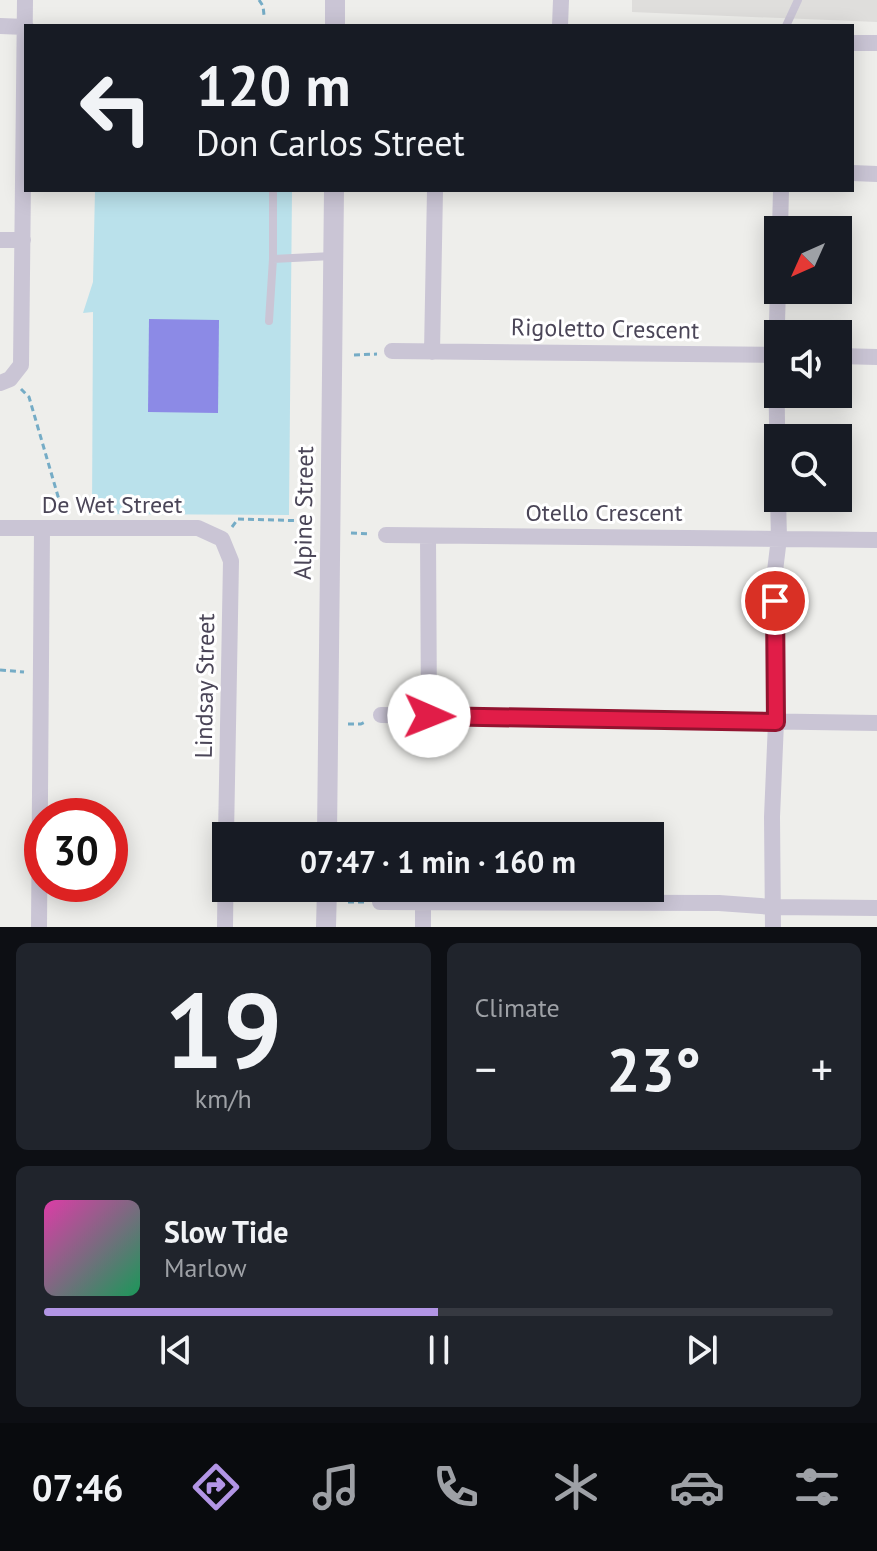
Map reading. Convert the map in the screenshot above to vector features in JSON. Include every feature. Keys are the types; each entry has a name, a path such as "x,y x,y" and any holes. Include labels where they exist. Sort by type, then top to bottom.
{"street":[{"path":"25,0 26,24"},
{"path":"335,0 335,24"},
{"path":"560,24 561,0"},
{"path":"0,26 24,27"},
{"path":"854,43 877,43"},
{"path":"0,383 10,379 21,365 24,169"},
{"path":"854,173 877,174"},
{"name":"Alpine Street","path":"327,822 334,192"},
{"path":"432,352 435,192"},
{"path":"780,216 781,192"},
{"path":"0,240 23,240"},
{"name":"Rigoletto Crescent","path":"388,352 764,355"},
{"path":"852,356 877,357"},
{"path":"773,927 775,571 778,512"},
{"name":"De Wet Street","path":"0,528 198,528 222,539"},
{"path":"39,927 42,529"},
{"name":"Otello Crescent","path":"386,535 877,540"},
{"path":"428,536 429,716"},
{"name":"Lindsay Street","path":"222,539 231,561 226,822"},
{"path":"381,715 877,723"},
{"path":"225,902 225,927"},
{"path":"326,927 327,902"},
{"path":"423,927 423,902 719,903 877,908"}],"lane":[{"path":"787,24 798,0"},
{"path":"269,321 273,193"},
{"path":"273,259 333,256"}],"path":[{"path":"259,0 264,15"},
{"path":"354,355 388,352"},
{"path":"21,389 29,397 67,529"},
{"path":"222,539 238,519 310,521"},
{"path":"0,670 41,674"}],"shaded area":[{"path":"632,0 877,0 877,22 632,12"},
{"path":"95,192 292,192 289,515 92,514 93,312 83,313 93,282"},
{"path":"149,319 219,320 218,413 148,412"}],"route":[{"path":"429,716 776,722 775,601"}]}
